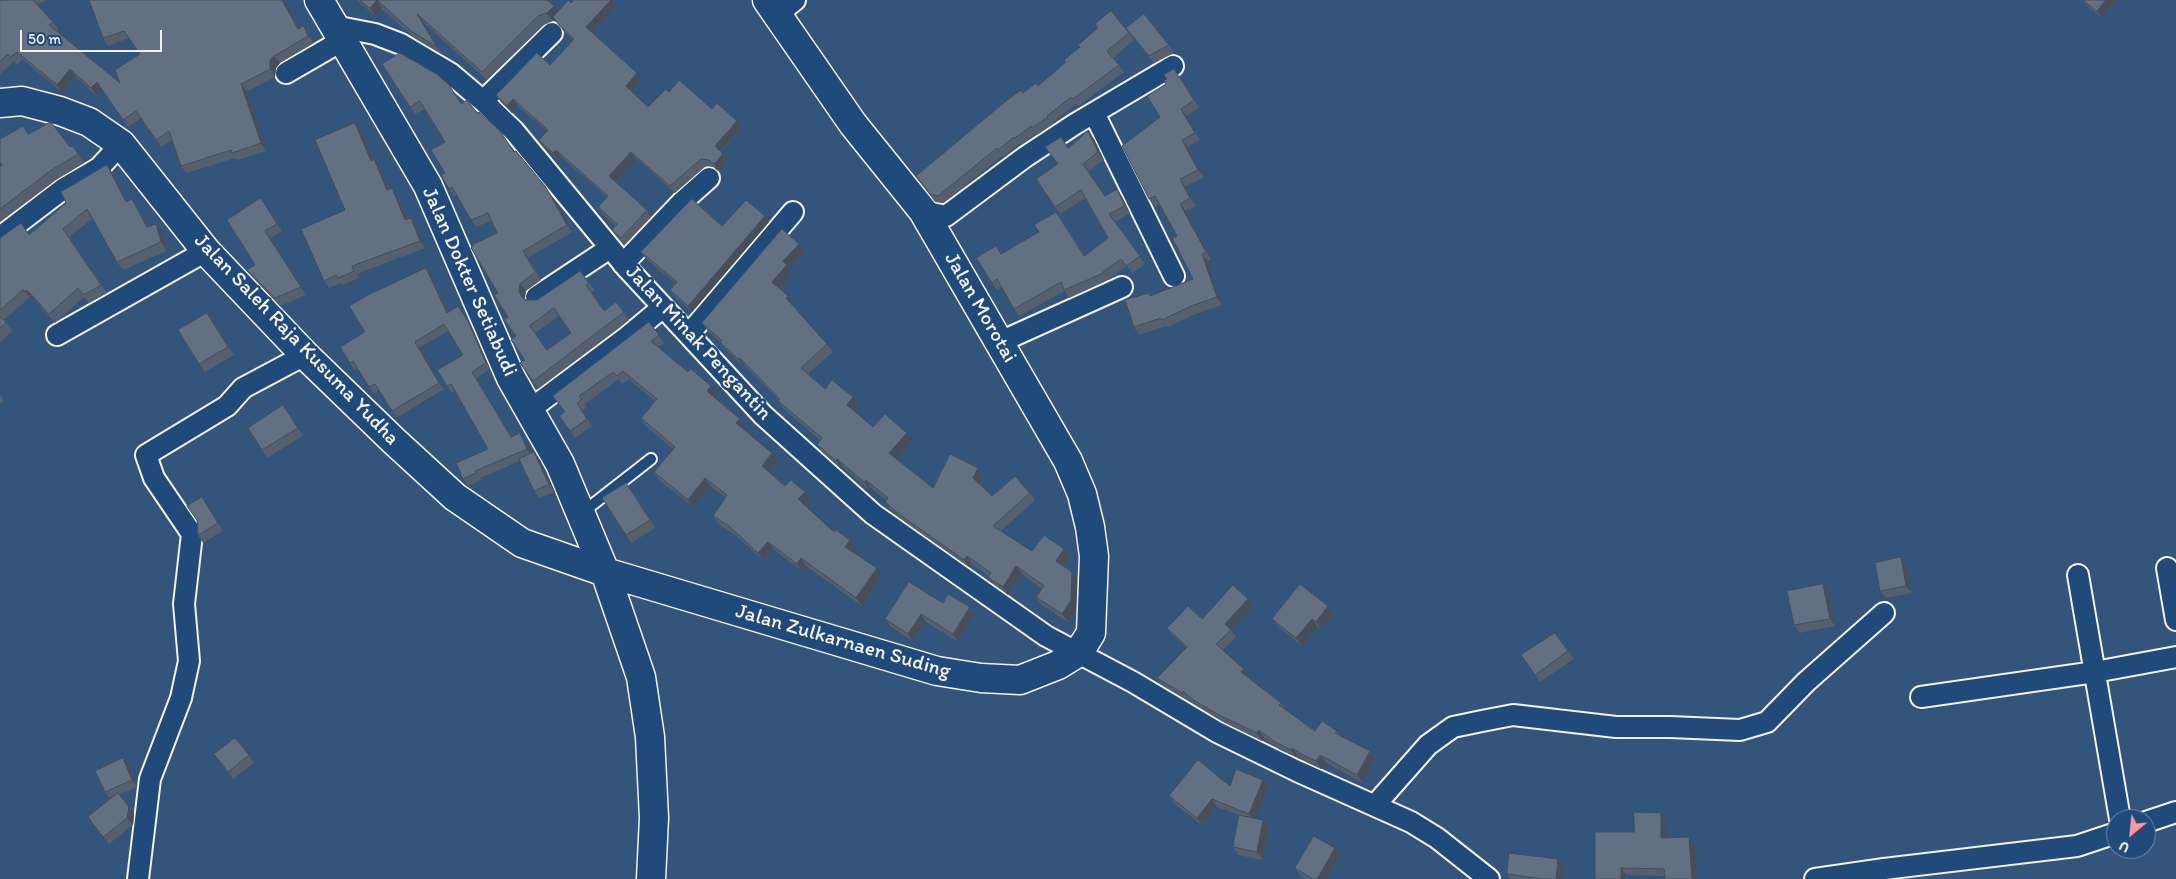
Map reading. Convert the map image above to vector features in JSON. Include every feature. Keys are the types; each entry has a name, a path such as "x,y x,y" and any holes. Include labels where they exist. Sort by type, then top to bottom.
{"street":[{"name":"Jalan Dokter Setiabudi","path":"319,0 428,186 511,378 560,464 605,572 641,677 650,737 654,809 651,879"},
{"name":"Jalan Morotai","path":"780,5 853,124 923,211 1068,461 1082,494 1094,556 1091,632 1079,652"},
{"path":"286,73 338,33"},
{"name":"Jalan Minak Pengantin","path":"338,33 375,34 401,44 450,73 483,101 514,131 623,264 764,415 873,514 1046,636 1079,652 1217,732 1297,771 1376,804 1411,822 1437,838 1489,879"},
{"path":"483,101 552,33"},
{"path":"923,211 946,216 1025,157 1173,66"},
{"name":"Jalan Saleh Raja Kusuma Yudha","path":"0,103 22,102 60,110 89,122 121,144 206,251 305,355 455,497 522,543 605,572"},
{"path":"1094,113 1174,276"},
{"path":"0,237 63,189 99,168 121,144"},
{"path":"623,264 682,202 709,178"},
{"path":"689,334 793,212"},
{"path":"536,297 610,248"},
{"path":"57,335 206,251"},
{"path":"1000,342 1122,287"},
{"path":"540,402 627,337 663,307"},
{"path":"138,879 150,779 180,698 188,662 184,604 192,534 154,478 146,455 227,406 243,388 305,355"},
{"path":"2166,568 2176,620"},
{"name":"Jalan Zulkarnaen Suding","path":"605,572 937,671 981,678 1020,680 1058,665 1079,652"},
{"path":"2078,575 2118,809"},
{"path":"1376,804 1428,745 1453,727 1513,715 1616,727 1740,730 1767,722 1806,682 1884,613"},
{"path":"1921,697 2095,672 2176,658"},
{"path":"2156,819 2176,812"},
{"path":"1815,879 1884,868 2077,846 2106,836"}],"lane":[{"path":"582,513 651,459"}],"building":[{"path":"0,0 33,0 53,22 49,25 120,83 115,70 140,54 124,31 103,38 89,0 282,0 298,29 304,26 308,36 274,56 270,60 270,69 241,84 261,143 232,153 231,150 181,166 169,131 156,140 136,111 123,120 97,82 91,88 70,69 57,85 17,52 11,57 8,54 0,61"},
{"path":"360,0 377,0 370,8"},
{"path":"377,0 547,0 554,6 547,13 538,16 482,72 417,14 437,47 411,31"},
{"path":"569,0 571,3 574,0 611,0 586,27 637,73 626,86 648,107 666,89 669,92 679,80 712,109 717,103 737,121 715,146 723,154 714,164 709,160 701,159 670,186 631,152 609,176 647,210 621,238 612,230 617,224 598,207 608,196 556,150 553,153 539,140 548,130 513,99 507,106 496,95 537,53 550,65 574,39 553,17"},
{"path":"2083,0 2106,0 2097,11"},
{"path":"1111,11 1129,33 1107,51 1119,65 1073,99 1071,97 1032,128 1031,126 998,150 997,148 938,196 930,194 916,176 1006,101 1021,90 1023,93 1036,83 1038,86 1066,62 1064,60 1080,47 1078,45 1098,28 1095,24"},
{"path":"1144,14 1169,45 1149,56 1126,28"},
{"path":"400,53 438,75 449,85 461,104 467,100 478,114 479,112 500,131 514,152 516,151 545,186 567,225 523,251 535,272 520,284 519,291 521,296 526,300 537,300 580,271 589,283 586,285 604,311 616,302 624,312 533,381 520,363 525,360 511,340 516,336 504,320 508,317 494,295 498,293 471,248 474,244 497,233 488,213 471,220 452,187 449,189 441,175 445,173 431,150 445,142 420,101 410,107 382,64","holes":["554,308 571,333 547,350 530,326"]},
{"path":"1174,69 1194,100 1181,109 1195,133 1182,140 1198,170 1180,179 1190,198 1180,204 1206,252 1202,254 1217,297 1191,306 1162,320 1161,318 1134,327 1125,300 1149,293 1150,296 1193,279 1172,238 1177,236 1155,196 1149,199 1122,146 1160,117 1147,96 1166,84 1164,81 1167,79 1164,75"},
{"path":"51,122 70,147 73,146 78,154 50,171 0,209 0,167 2,165 0,162 0,139 23,126 28,134"},
{"path":"355,123 371,161 374,159 387,190 392,188 405,220 411,218 420,241 352,266 354,271 338,278 336,275 324,281 301,229 345,210 315,140"},
{"path":"1088,131 1098,152 1083,164 1105,196 1117,189 1125,206 1109,214 1140,256 1126,266 1121,259 1099,275 1064,290 1061,282 1014,309 997,279 992,283 976,258 996,246 1001,254 1039,232 1034,225 1056,212 1084,256 1108,238 1081,190 1055,207 1036,179 1058,164 1045,147 1061,137 1068,148"},
{"path":"107,165 126,202 132,199 147,227 156,224 161,242 117,262 87,209 63,229 101,285 83,295 78,288 49,314 27,290 26,292 23,290 0,310 0,238 21,223 29,235 66,203 61,192"},
{"path":"261,198 277,224 265,231 301,287 275,298 247,270 255,265 227,220"},
{"path":"692,199 722,226 746,200 765,216 688,306 670,290 677,282 641,252"},
{"path":"782,229 799,244 783,261 787,265 772,282 788,296 786,298 827,344 801,368 825,389 832,380 853,397 847,405 873,427 885,414 907,433 889,453 933,488 950,454 978,468 973,478 992,496 1015,476 1030,493 993,526 1032,551 1044,535 1064,549 1056,561 1072,572 1071,600 1062,614 1036,597 1044,586 1016,566 1003,587 988,577 991,573 967,556 964,560 899,514 885,502 888,498 866,480 864,482 837,459 836,461 817,444 822,438 778,401 780,399 702,323"},
{"path":"426,268 447,313 458,306 468,321 486,363 472,372 511,437 520,433 527,449 475,471 476,473 463,479 456,463 488,449 451,384 447,386 437,370 463,355 444,324 415,342 439,383 392,411 375,384 369,387 353,361 350,363 340,347 365,332 349,306"},
{"path":"207,313 228,347 199,364 178,330"},
{"path":"0,317 6,322 0,328"},
{"path":"649,322 659,335 651,341 688,372 691,369 711,386 707,391 740,419 736,423 772,453 762,466 785,486 791,480 805,492 798,499 834,532 836,530 850,540 845,547 877,568 856,598 801,558 797,564 768,542 758,553 729,526 713,516 727,495 705,478 688,500 654,472 675,447 641,418 657,399 623,371 617,376 613,372 579,396 582,399 577,403 587,419 570,431 559,416 565,412 553,396"},
{"path":"283,405 298,428 262,450 248,428"},
{"path":"534,452 549,484 534,491 519,459"},
{"path":"626,483 650,520 626,535 602,498"},
{"path":"202,497 218,523 198,535 197,520 187,506"},
{"path":"1901,557 1906,586 1880,591 1875,563"},
{"path":"909,582 943,603 948,594 970,607 953,634 921,614 908,634 885,619"},
{"path":"1300,584 1328,606 1316,622 1312,619 1296,638 1272,619"},
{"path":"1823,584 1830,619 1794,625 1787,591"},
{"path":"1233,585 1248,599 1225,624 1231,630 1216,644 1244,669 1241,672 1281,703 1279,705 1315,731 1322,721 1337,731 1335,733 1370,751 1357,775 1320,755 1316,761 1292,748 1291,750 1275,742 1259,730 1257,733 1217,714 1192,699 1183,691 1182,693 1157,678 1187,647 1167,628 1188,606 1202,619"},
{"path":"1555,633 1568,651 1535,675 1521,655"},
{"path":"235,738 249,755 228,772 214,754"},
{"path":"123,758 132,780 105,792 95,771"},
{"path":"1198,760 1230,786 1236,769 1263,780 1249,814 1212,799 1197,818 1169,796"},
{"path":"118,793 129,807 127,818 103,837 88,817"},
{"path":"1634,812 1661,813 1661,838 1689,837 1692,879 1665,879 1664,869 1621,868 1621,879 1595,879 1595,832 1634,832"},
{"path":"1239,815 1263,820 1257,852 1233,847"},
{"path":"1314,836 1335,848 1317,879 1313,879 1295,868"},
{"path":"1509,853 1558,859 1556,879 1507,874"}]}
